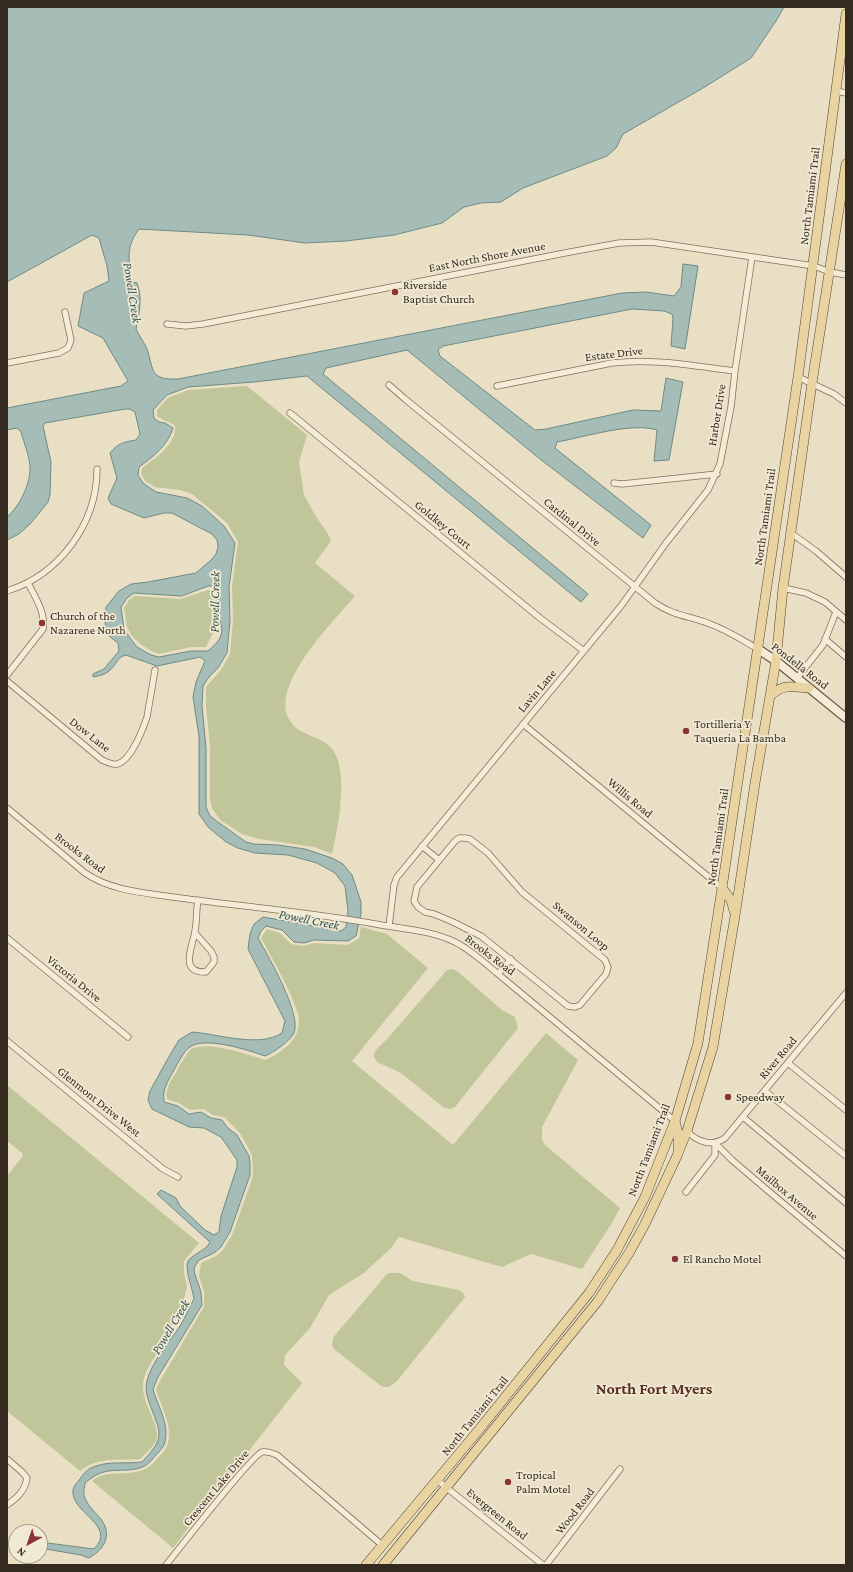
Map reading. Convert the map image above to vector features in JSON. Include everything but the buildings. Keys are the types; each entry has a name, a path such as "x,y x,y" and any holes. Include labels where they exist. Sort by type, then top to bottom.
{"main road":[{"name":"North Tamiami Trail","path":"366,1565 589,1293 617,1250 645,1197 684,1093 698,1043 758,649 814,266 846,14"},
{"name":"North Tamiami Trail","path":"383,1565 598,1301 629,1253 645,1224 687,1131 713,1047 735,916 776,661 783,588 812,383 846,164"},
{"name":"Pondella Road","path":"758,649 776,661 846,718"},
{"path":"770,696 777,690 786,686 809,688"},
{"path":"722,888 731,900 735,916"},
{"path":"684,1093 685,1101 683,1118 687,1131"},
{"path":"675,1120 678,1133 677,1156"},
{"path":"579,1325 578,1316 586,1304 589,1293"},
{"path":"556,1353 568,1328 566,1322"}],"street":[{"path":"836,91 846,93"},
{"name":"East North Shore Avenue","path":"167,324 186,326 203,324 619,243 657,243 814,266 830,272 846,275"},
{"name":"Harbor Drive","path":"717,474 731,407 752,257"},
{"path":"7,363 59,353 68,348 71,340 65,312"},
{"name":"Estate Drive","path":"497,386 628,361 653,361 735,371"},
{"path":"798,376 834,394 846,403"},
{"name":"Cardinal Drive","path":"389,385 655,603 670,612 711,624 758,649"},
{"name":"Goldkey Court","path":"290,413 540,618 584,651"},
{"path":"7,591 28,583 53,565 79,534 89,511 96,483 97,469"},
{"path":"614,483 622,484 717,474"},
{"name":"Lavin Lane","path":"389,926 394,885 397,877 635,587 666,543 708,490 717,474"},
{"path":"791,533 816,551 846,577"},
{"path":"7,675 43,629 45,622 43,614 28,583"},
{"path":"783,588 806,593 825,602 846,620"},
{"path":"797,678 820,650 836,612"},
{"path":"825,639 846,657"},
{"name":"Dow Lane","path":"7,681 102,760 109,764 117,764 125,760 145,724 155,670"},
{"name":"Willis Road","path":"523,724 722,888"},
{"name":"Brooks Road","path":"7,808 85,873 98,881 113,887 138,892 367,922 436,935 455,942 472,953 498,974 675,1120"},
{"name":"Swanson Loop","path":"459,838 470,839 488,853 522,892 605,960 608,967 607,971 583,1002 580,1005 571,1007 561,1001 511,959 481,936 434,914 425,912 418,907 414,901 417,887 459,838"},
{"path":"422,846 439,860"},
{"path":"195,932 214,957 214,962 206,972 200,972 193,969 190,964 189,955 195,932 198,900"},
{"name":"Victoria Drive","path":"7,938 128,1037"},
{"path":"498,974 511,959"},
{"name":"River Road","path":"715,1143 725,1138 846,993"},
{"name":"Glenmont Drive West","path":"7,1041 163,1169 178,1177"},
{"path":"788,1063 846,1110"},
{"path":"765,1091 846,1156"},
{"path":"743,1117 846,1203"},
{"path":"686,1192 715,1155 715,1143 700,1141 687,1131"},
{"name":"Mailbox Avenue","path":"715,1143 766,1189 846,1256"},
{"name":"Crescent Lake Drive","path":"166,1565 238,1476 255,1457 262,1452 270,1452 277,1455 382,1545"},
{"path":"7,1459 27,1478 26,1487 19,1496 7,1505"},
{"name":"Wood Road","path":"546,1565 620,1470"},
{"name":"Evergreen Road","path":"437,1480 543,1565"}],"green space":[{"path":"247,386 307,435 299,462 304,495 331,541 315,563 355,596 320,637 296,671 288,689 286,705 289,719 293,725 323,741 333,750 338,760 341,801 332,854 314,847 259,839 242,834 220,820 212,808 210,799 210,747 206,687 221,670 230,654 233,620 232,586 238,542 227,523 192,494 180,490 155,487 145,481 141,474 142,468 164,450 173,438 175,426 157,416 157,410 168,398 188,390"},
{"path":"209,590 214,590 213,605 217,621 216,627 206,647 191,647 159,654 140,644 132,636 127,627 124,608 129,600 135,596 180,599"},
{"path":"361,927 387,934 428,968 352,1061 453,1145 546,1033 578,1060 542,1127 542,1139 544,1144 620,1208 582,1269 531,1254 502,1267 399,1237 391,1248 364,1273 329,1295 310,1328 285,1355 284,1365 302,1383 173,1548 92,1481 100,1476 141,1471 151,1465 166,1448 169,1439 168,1424 156,1389 204,1307 204,1292 199,1276 201,1263 216,1256 223,1250 233,1233 253,1176 252,1155 240,1133 224,1117 213,1115 203,1109 190,1110 179,1103 167,1099 168,1088 186,1055 190,1050 196,1047 205,1046 227,1049 265,1060 283,1050 294,1039 297,1033 299,1020 294,1002 261,938 267,929 280,933 291,944 303,946 314,943 348,945 359,938"},
{"path":"452,969 457,971 502,1010 515,1017 518,1028 455,1107 450,1109 443,1107 401,1073 377,1062 374,1057 375,1051 447,970"},
{"path":"7,1085 199,1243 184,1261 184,1274 187,1286 182,1308 163,1339 164,1343 151,1362 144,1378 143,1390 157,1432 157,1437 153,1446 140,1459 102,1461 87,1466 80,1471 7,1411 7,1176 23,1156 22,1153 7,1141"},
{"path":"389,1273 400,1273 413,1281 459,1290 465,1297 397,1381 391,1386 386,1387 381,1386 334,1349 332,1345 333,1338 336,1334"}],"water":[{"name":"Powell Creek","path":"7,7 784,7 751,58 703,88 623,134 616,148 607,156 523,188 501,202 481,203 464,207 442,223 394,235 346,241 305,243 248,235 139,229 132,242 129,254 132,282 137,283 140,295 136,329 147,349 155,373 162,378 169,379 178,379 622,293 646,292 674,296 681,287 683,264 698,266 685,349 671,346 672,314 664,311 632,309 443,346 438,350 440,356 535,430 546,429 633,410 661,411 666,378 683,382 669,460 654,461 657,430 646,428 608,431 557,442 555,448 651,525 643,538 540,459 407,350 326,368 323,374 588,594 581,602 307,376 188,387 167,395 153,410 154,418 159,422 165,423 173,428 164,445 155,455 139,467 138,475 143,483 156,492 187,498 202,506 224,526 235,543 229,587 230,620 227,653 218,668 203,686 202,706 206,748 206,807 210,816 246,842 305,849 332,858 343,864 352,875 361,902 361,914 356,936 348,941 314,940 304,943 294,942 282,930 266,926 261,931 258,938 289,999 295,1024 294,1033 289,1040 265,1056 216,1043 197,1044 187,1049 166,1085 164,1102 178,1106 189,1114 201,1112 211,1118 222,1120 228,1128 237,1135 249,1156 250,1175 230,1232 221,1247 214,1253 199,1260 195,1266 194,1271 201,1292 202,1305 158,1377 153,1389 165,1424 166,1438 164,1445 149,1463 143,1467 132,1470 101,1473 85,1483 85,1499 100,1518 106,1530 103,1546 89,1558 81,1555 48,1549 48,1543 94,1549 100,1541 100,1533 97,1526 78,1506 74,1498 73,1490 75,1485 91,1468 101,1464 142,1462 155,1446 159,1434 147,1395 147,1381 156,1360 180,1326 194,1299 188,1273 188,1262 210,1242 157,1194 161,1190 176,1198 180,1206 205,1230 214,1235 219,1232 221,1216 237,1167 237,1160 221,1137 204,1128 189,1127 152,1109 148,1100 150,1091 179,1040 192,1032 250,1040 273,1037 282,1033 285,1021 248,949 250,934 254,924 263,917 341,931 346,927 348,911 345,886 335,873 317,863 288,855 255,853 238,848 226,842 208,827 199,814 199,736 193,697 196,682 205,661 200,657 157,666 126,655 123,656 107,672 93,677 93,674 104,669 119,651 118,643 109,636 105,623 106,607 119,591 131,584 196,573 211,560 216,554 218,547 217,540 212,534 172,513 164,513 144,518 111,504 108,498 117,478 110,453 116,447 128,441 136,440 140,434 135,412 130,409 125,409 45,423 43,426 51,462 50,495 48,502 31,523 19,534 7,540 7,517 16,507 24,494 29,480 30,466 28,453 21,432 17,428 7,430 7,408 121,386 128,381 103,338 78,326 84,293 109,281 107,266 99,238 92,235 7,282","holes":["209,586 215,586 217,588 216,605 222,630 219,639 208,651 191,651 159,657 151,655 137,647 124,629 121,607 127,598 134,593 181,596"]}],"place":[{"name":"Riverside Baptist Church","path":"395,292"},
{"name":"Church of the Nazarene North","path":"42,623"},
{"name":"Tortilleria Y Taqueria La Bamba","path":"686,731"},
{"name":"Speedway","path":"728,1097"},
{"name":"El Rancho Motel","path":"675,1259"},
{"name":"Tropical Palm Motel","path":"508,1482"}],"district":[{"name":"North Fort Myers","path":"654,1389"}]}
